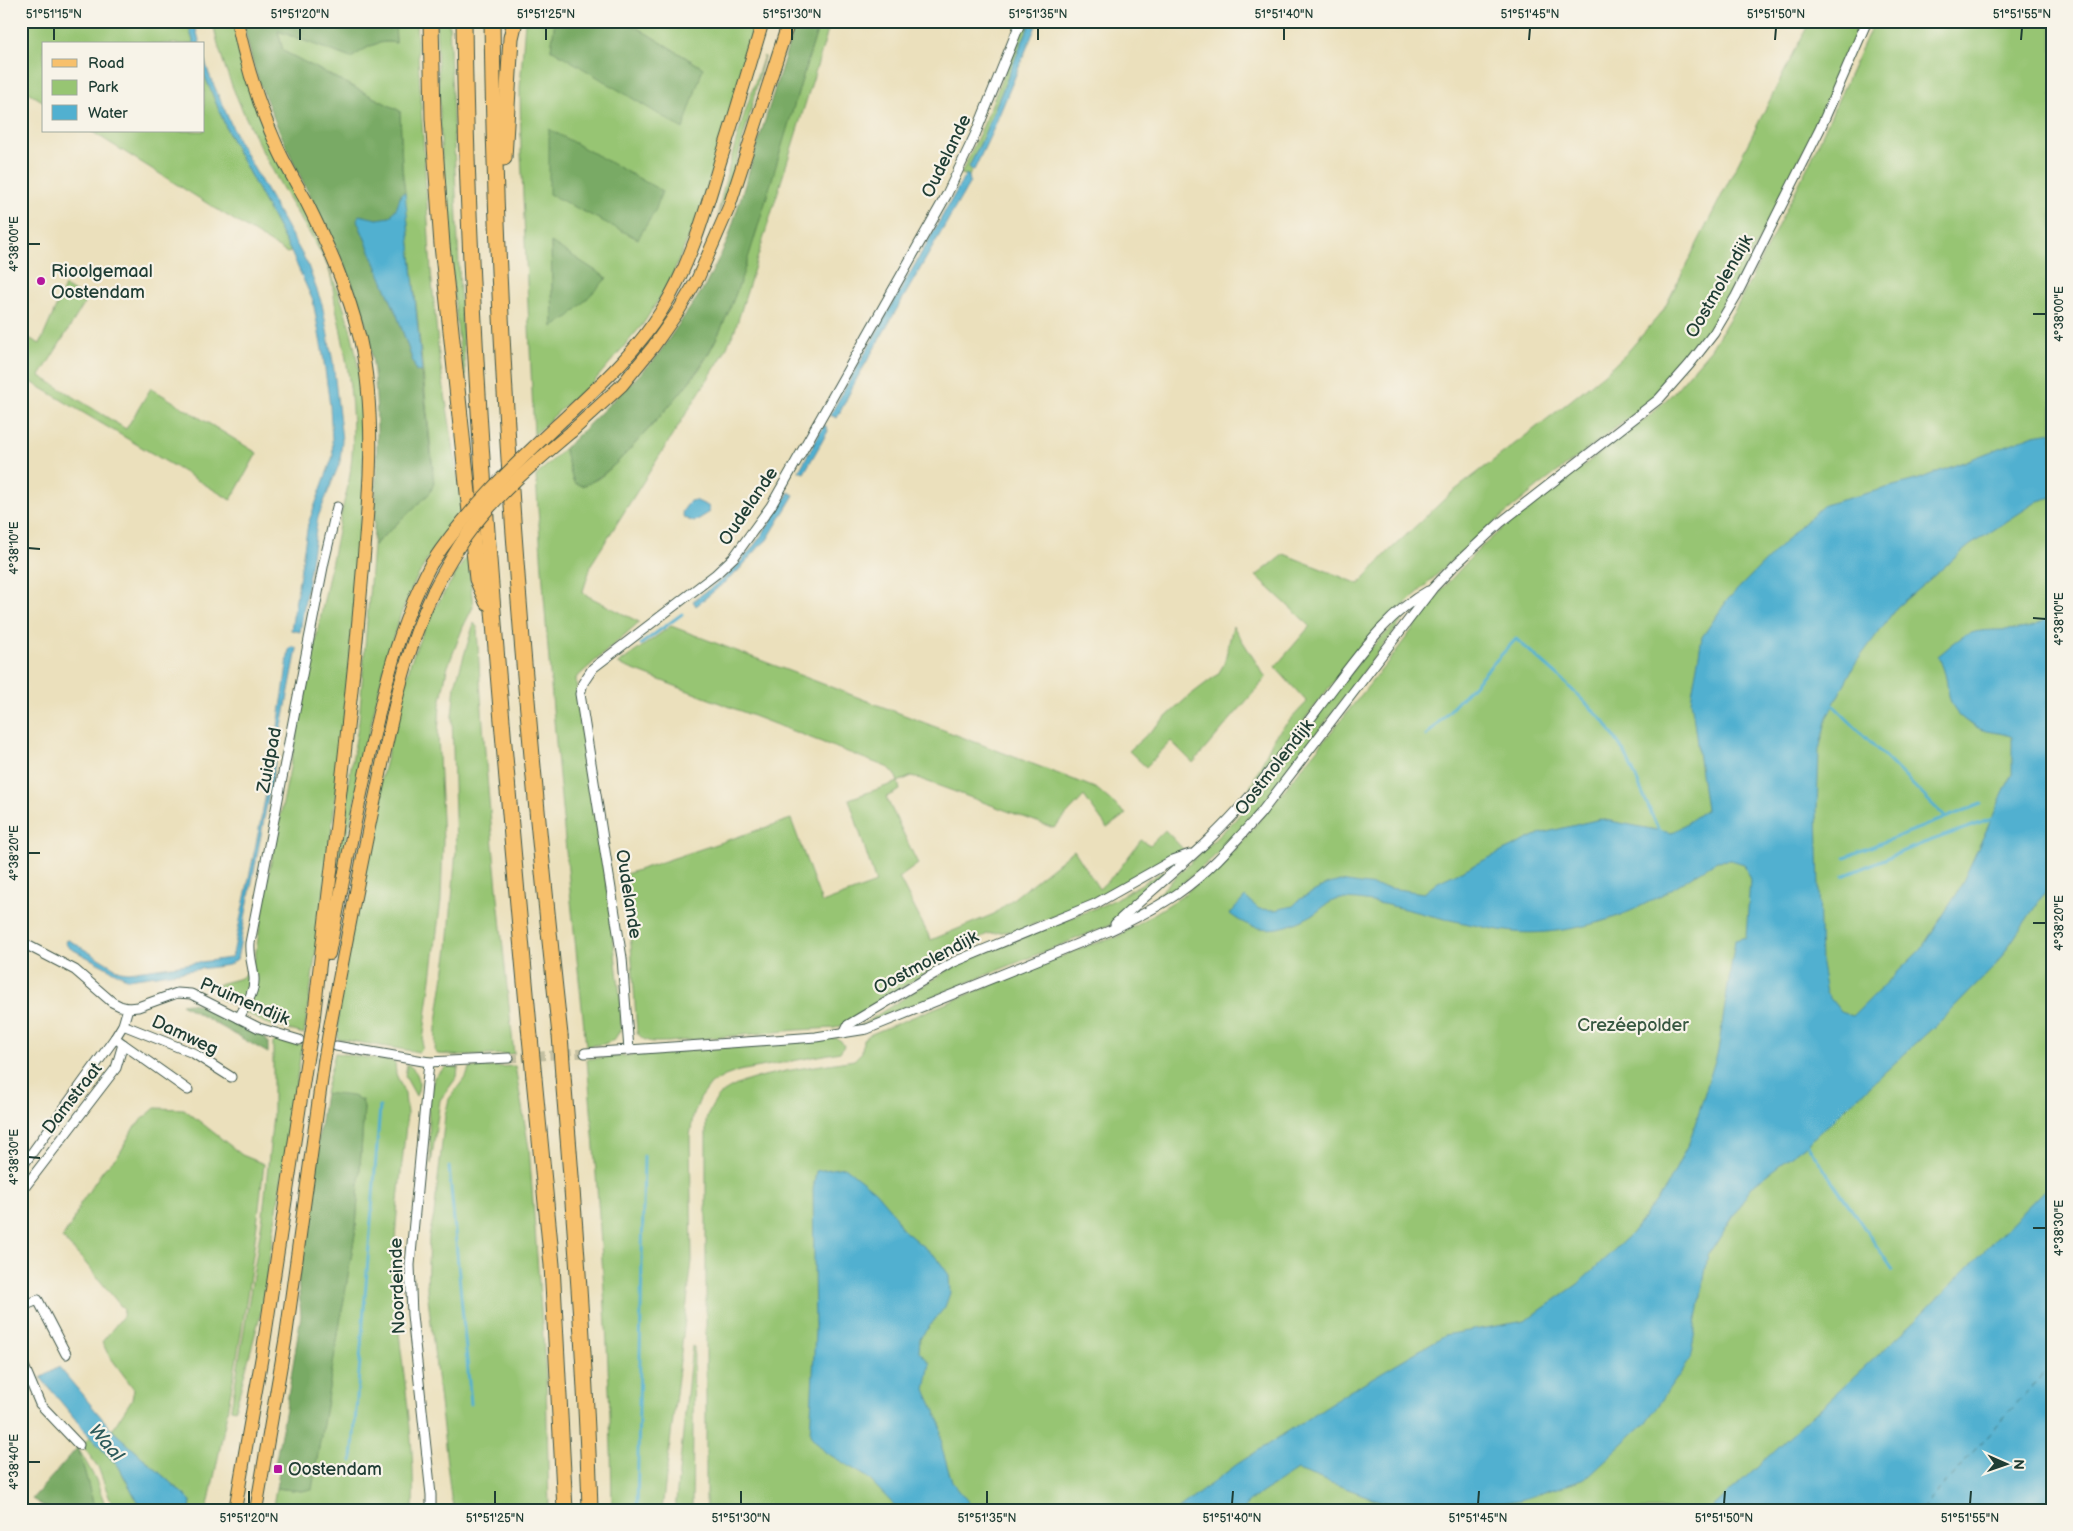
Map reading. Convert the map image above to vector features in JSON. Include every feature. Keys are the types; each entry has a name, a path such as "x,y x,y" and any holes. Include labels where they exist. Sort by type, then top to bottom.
{"highway":[{"path":"431,21 433,118 442,245 477,579 492,618"},
{"path":"464,21 470,268 482,474 492,618 552,1265 565,1510"},
{"path":"492,21 498,237 522,645 538,838 560,1035 580,1277 590,1510"},
{"path":"498,237 511,38 515,21"}],"main road":[{"path":"237,21 246,65 260,107 278,148 328,246 342,279 360,340 369,404 370,461 356,650 313,1024"},
{"path":"235,1510 262,1356 313,1024 385,686 398,636 431,564 463,519 491,488 602,384 637,346 662,311 680,278 709,201 763,21"},
{"path":"256,1510 286,1336 330,1027 364,850 395,705 413,640 434,590 450,562 483,515 534,464 622,385 654,347 679,310 698,278 729,207 789,21"}],"street":[{"name":"Oudelande","path":"629,1050 622,958 580,694 583,683 593,668 716,574 734,556 772,506 946,196 976,136 1021,21"},
{"name":"Oostmolendijk","path":"585,1053 816,1037 867,1029 1109,930 1141,915 1176,894 1205,872 1235,843 1260,814 1433,588 1500,523 1659,399 1714,333 1736,296 1820,129 1867,21"},
{"name":"Zuidpad","path":"239,1018 253,988 253,969 249,956 250,943 324,562 337,507"},
{"name":"Oostmolendijk","path":"1109,930 1224,825 1250,796 1351,664 1379,632 1416,597 1433,588"},
{"name":"Oostmolendijk","path":"844,1033 848,1025 954,962 1095,904 1173,860 1193,854"},
{"path":"21,942 75,970 112,1002 128,1008"},
{"name":"Pruimendijk","path":"128,1008 138,1007 177,993 191,994 258,1028 299,1040"},
{"name":"Damweg","path":"21,1168 115,1038 123,1025 128,1008"},
{"name":"Damweg","path":"123,1025 193,1053 231,1077"},
{"path":"115,1038 188,1090"},
{"name":"Damstraat","path":"21,1192 116,1068 123,1044"},
{"path":"336,1046 429,1062 509,1058"},
{"name":"Noordeinde","path":"429,1062 410,1265 412,1315 431,1510"},
{"path":"21,1307 38,1300 66,1354"},
{"path":"21,1359 40,1404 79,1445"}],"green space":[{"path":"21,21 187,21 193,42 42,42 42,101 21,88"},
{"path":"213,21 232,21 294,184 339,294 355,349 363,412 362,512 350,662 333,822 304,1034 265,1023 217,997 215,991 219,984 241,978 248,971 255,958 265,892 349,482 353,432 352,407 346,357 328,268 318,247 267,160 244,114 225,66"},
{"path":"243,21 395,21 396,43 378,43 351,58 278,31 283,51 400,111 402,168 405,192 401,194 397,207 390,217 357,220 397,315 416,371 422,372 434,483 430,493 373,546 377,430 374,371 370,342 358,299 345,266 268,104 255,69"},
{"path":"395,21 416,21 431,271 439,356 463,509 425,563 407,599 393,637 382,676 332,908 344,807 359,721 373,546 413,509 433,469 402,168 400,111 283,51 278,31 351,58 378,43 396,43"},
{"path":"436,21 449,21 460,292 470,448 443,189"},
{"path":"525,21 555,21 551,50 703,68 626,21 758,21 700,211 668,285 643,324 591,385 570,401 534,435 521,152 520,88","holes":["551,243 607,278 554,326 553,326"]},
{"path":"555,21 626,21 703,68 683,129 551,49"},
{"path":"796,21 820,21 746,266 721,330 686,386 616,464 592,482 583,486 574,483 564,449 655,359 705,286 727,242"},
{"path":"820,21 831,21 735,330 723,355 592,563 583,591 584,594 639,622 576,678 578,711 606,879 621,1004 621,1029 614,1040 604,1044 586,1046 558,761 536,476 564,449 574,483 591,482 602,476 648,430 700,368 724,321 736,292"},
{"path":"1025,21 1031,21 969,167 972,170 969,176 961,174 983,126"},
{"path":"1810,21 1862,21 1816,127 1727,304 1703,342 1650,402 1539,486 1477,537 1361,646 1246,796 1275,736 1307,702 1275,667 1310,626 1256,576 1284,554 1359,584 1388,552 1450,494 1560,409 1625,355 1663,311"},
{"name":"Crezéepolder","path":"1874,21 2052,21 2052,1189 1720,1510 706,1510 706,1120 718,1098 736,1085 768,1075 854,1060 862,1052 863,1040 869,1035 1089,945 1117,937 1181,897 1239,846 1391,658 1444,587 1478,550 1516,516 1647,418 1672,394 1711,349 1740,301 1809,164"},
{"path":"764,56 738,157 718,215 732,155"},
{"path":"205,76 230,137 291,252 287,253 93,132 205,132"},
{"path":"549,129 662,191 656,209 638,239 549,194"},
{"path":"551,242 607,278 570,316 553,327"},
{"path":"65,286 87,299 40,376 126,429 151,388 257,453 231,500 21,376 21,334 40,344"},
{"path":"468,554 473,607 447,669 440,705 438,734 443,841 441,900 422,1049 419,1052 338,1039 338,1002 380,784 411,661 428,619"},
{"path":"1411,609 1245,826 1187,880 1137,914 1235,820 1367,652"},
{"path":"474,623 477,627 488,787 514,1054 463,1056 438,1054 435,1052 436,1028 448,948 456,850 452,716 455,685"},
{"path":"671,626 1085,784 1097,789 1126,814 1107,828 1084,796 1054,828 912,776 898,782 895,774 889,768 618,664"},
{"path":"1233,626 1266,678 1193,763 1171,741 1146,767 1129,751 1189,696 1218,674 1224,664"},
{"path":"898,782 900,790 886,797 918,864 899,878 931,940 994,914 1074,850 1099,889 1117,872 1141,840 1150,845 1165,830 1184,850 1101,898 1019,930 987,934 843,1025 835,1028 668,1042 650,1042 640,1036 637,1032 626,874 791,819 822,903 876,883 849,799"},
{"path":"1178,863 1110,925 860,1026 956,965 1110,902"},
{"path":"181,1004 206,1005 261,1034 268,1042 268,1053"},
{"path":"836,1038 844,1046 840,1052 739,1071 711,1084 700,1099 693,1116 690,1137 692,1261 662,1510 612,1510 607,1340 587,1059"},
{"path":"276,1040 302,1045 262,1308 235,1410 231,1409 263,1215 273,1115 273,1043"},
{"path":"335,1053 392,1061 395,1063 396,1074 405,1094 407,1114 396,1223 394,1267 397,1317 412,1455 413,1510 296,1510 273,1506 276,1488 302,1491 312,1488 356,1228 364,1107 325,1093"},
{"path":"407,1064 417,1074 419,1086 416,1096 405,1076"},
{"path":"515,1066 529,1148 546,1378 549,1510 455,1510 451,1498 427,1289 429,1236 434,1215 445,1116 449,1099 467,1075 469,1068"},
{"path":"446,1067 458,1068 457,1077 440,1100 431,1164 428,1105 434,1077"},
{"path":"325,1093 352,1096 362,1100 364,1107 356,1228 312,1489 302,1491 276,1488 280,1466 275,1464 301,1315 298,1279"},
{"path":"155,1108 184,1109 242,1155 264,1164 254,1251 240,1338 207,1510 190,1510 191,1501 112,1430 132,1399 134,1389 108,1354 102,1342 123,1316 124,1310 83,1260 62,1238 74,1220 80,1204 104,1169 120,1153 134,1127"},
{"path":"692,1346 694,1347 692,1510 675,1510"},
{"path":"90,1437 119,1467 142,1510 114,1510 98,1467 82,1445"},
{"path":"78,1447 95,1510 50,1510 32,1499"},
{"path":"78,1448 96,1480 107,1510 95,1510"}],"water":[{"path":"187,21 194,21 199,42 193,42"},
{"path":"1031,21 1038,21 993,130 974,170 972,170 969,167"},
{"path":"205,61 238,140 307,263 322,304 333,362 342,440 340,462 318,517 300,632 291,630 308,524 333,456 330,406 323,355 313,301 291,252 230,137 205,76"},
{"path":"966,174 969,176 970,182 855,382 837,418 830,415"},
{"path":"405,192 422,372 416,371 397,315 357,220 359,215 377,219 390,217 397,207 401,194"},
{"path":"824,425 828,431 804,473 799,471"},
{"path":"2052,432 2052,497 2038,501 1969,546 1897,607 1855,664 1827,717 1819,750 1817,810 1821,965 1826,993 1841,1012 1853,1016 1921,949 1958,892 2012,774 2012,737 1982,730 1965,721 1957,713 1949,697 1946,679 1938,656 1962,637 1975,632 2021,629 2041,623 2048,616 2052,566 2052,882 1995,966 1951,1011 1807,1144 1753,1185 1708,1256 1690,1360 1646,1422 1585,1479 1520,1500 1458,1510 1440,1510 1383,1502 1297,1470 1248,1502 1244,1510 1177,1510 1236,1465 1350,1391 1445,1335 1525,1321 1578,1284 1631,1234 1666,1188 1689,1143 1718,1051 1735,940 1746,937 1750,880 1744,864 1731,860 1717,861 1639,907 1611,919 1561,930 1529,933 1499,930 1371,902 1343,899 1331,902 1303,920 1271,929 1251,926 1230,914 1245,897 1259,909 1275,910 1293,906 1300,899 1326,885 1340,881 1424,893 1438,882 1539,834 1600,819 1672,833 1706,810 1691,700 1702,637 1728,599 1802,524 1824,505 1919,479 2034,435"},
{"path":"789,492 794,495 767,540 737,572 696,606 693,601 724,578 752,548 768,527"},
{"path":"695,500 708,506 710,512 694,522 684,518 682,512 690,501"},
{"path":"292,647 297,649 237,959 229,965 128,979 68,947 65,941 69,940 120,971 128,972 230,958 233,954 272,764 289,649"},
{"path":"845,1167 875,1191 892,1211 902,1229 937,1258 949,1275 950,1293 945,1307 920,1338 919,1351 930,1363 925,1390 940,1422 942,1449 952,1482 975,1510 899,1510 867,1477 825,1452 810,1435 815,1331 813,1190 816,1171"},
{"path":"2052,1182 2052,1510 1710,1510 1915,1321"},
{"name":"Waal","path":"59,1367 112,1430 191,1501 190,1510 142,1510 119,1467 90,1437 41,1378"}],"waterway":[{"path":"641,644 682,614"},
{"path":"1426,736 1516,639 1557,675 1604,721 1626,755 1659,831"},
{"path":"1833,705 1945,817"},
{"path":"1845,857 1981,804"},
{"path":"1843,876 1924,843 1992,819"},
{"path":"352,1461 380,1107"},
{"path":"1807,1144 1893,1270"},
{"path":"637,1510 644,1156"},
{"path":"449,1167 471,1404"}],"ferry route":[{"path":"1921,1510 2052,1364"}],"tunnel":[{"path":"509,1058 585,1053"}],"place":[{"name":"Rioolgemaal Oostendam","path":"41,281"},
{"name":"Oostendam","path":"278,1469"}]}
